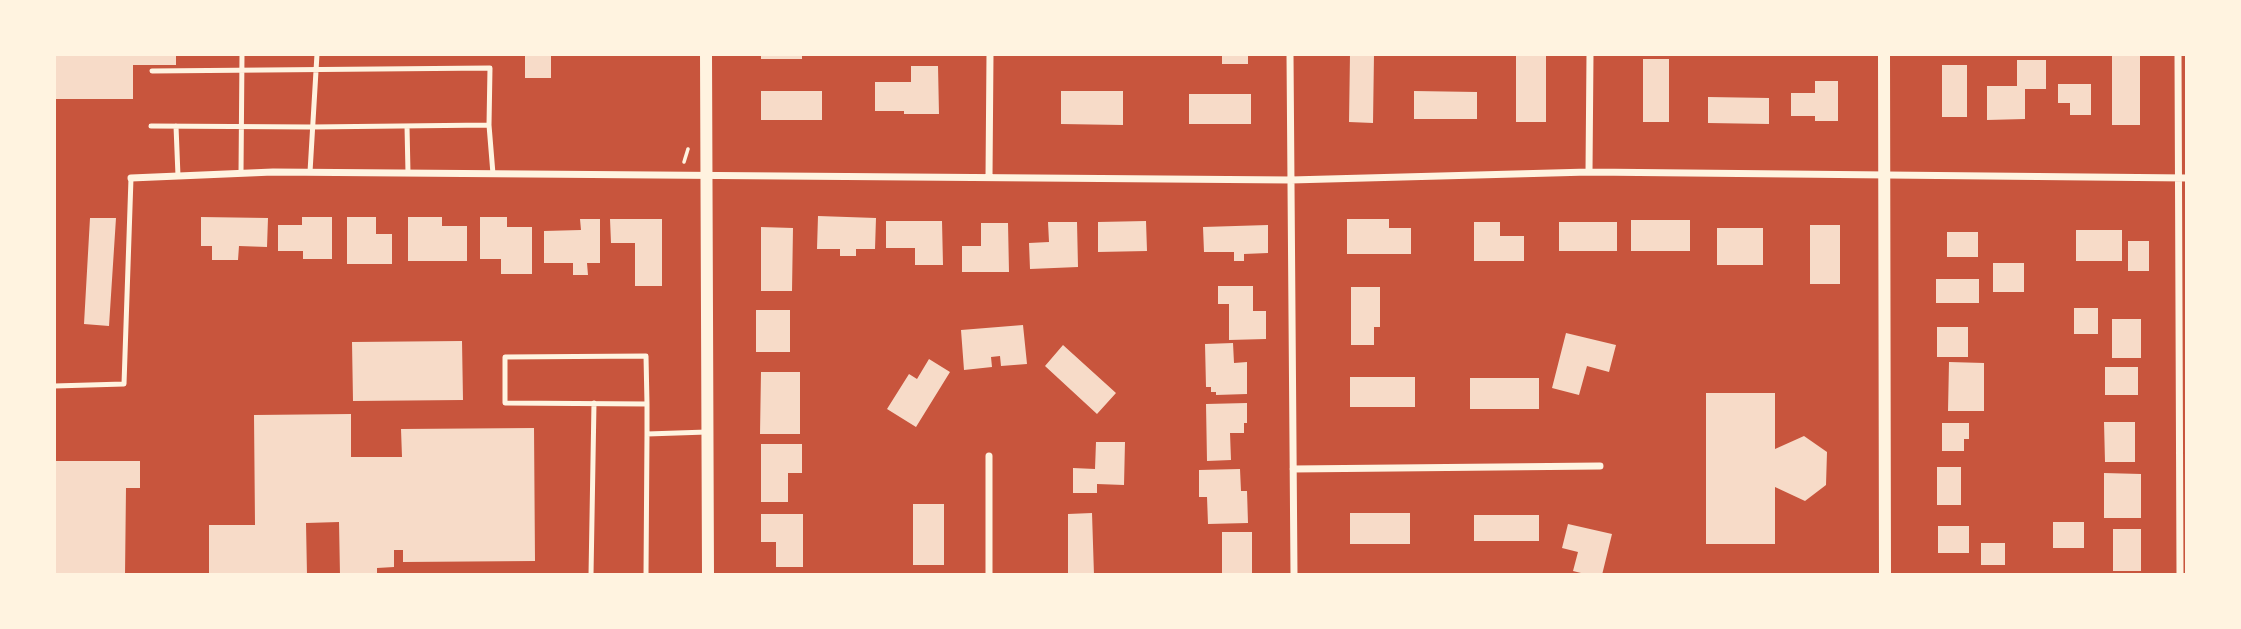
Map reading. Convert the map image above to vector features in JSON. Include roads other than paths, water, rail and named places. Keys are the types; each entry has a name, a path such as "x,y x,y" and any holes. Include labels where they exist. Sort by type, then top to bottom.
{"street":[{"path":"706,54 708,575"},
{"path":"989,177 990,54"},
{"path":"1290,54 1294,575"},
{"path":"1589,172 1590,54"},
{"path":"1884,54 1885,575"},
{"path":"2178,54 2180,575"},
{"path":"131,178 310,172 1291,180 1589,172 2187,178"},
{"path":"989,456 989,575"},
{"path":"1293,469 1600,466"}],"lane":[{"path":"241,173 242,54"},
{"path":"310,172 317,54"},
{"path":"152,71 489,68 489,125 494,174"},
{"path":"407,125 408,173"},
{"path":"151,127 489,125"},
{"path":"176,127 178,176"},
{"path":"54,386 124,384 131,178"},
{"path":"646,404 505,404 505,358 646,356 647,434 646,575"},
{"path":"591,575 594,403"},
{"path":"647,434 707,432"}]}
